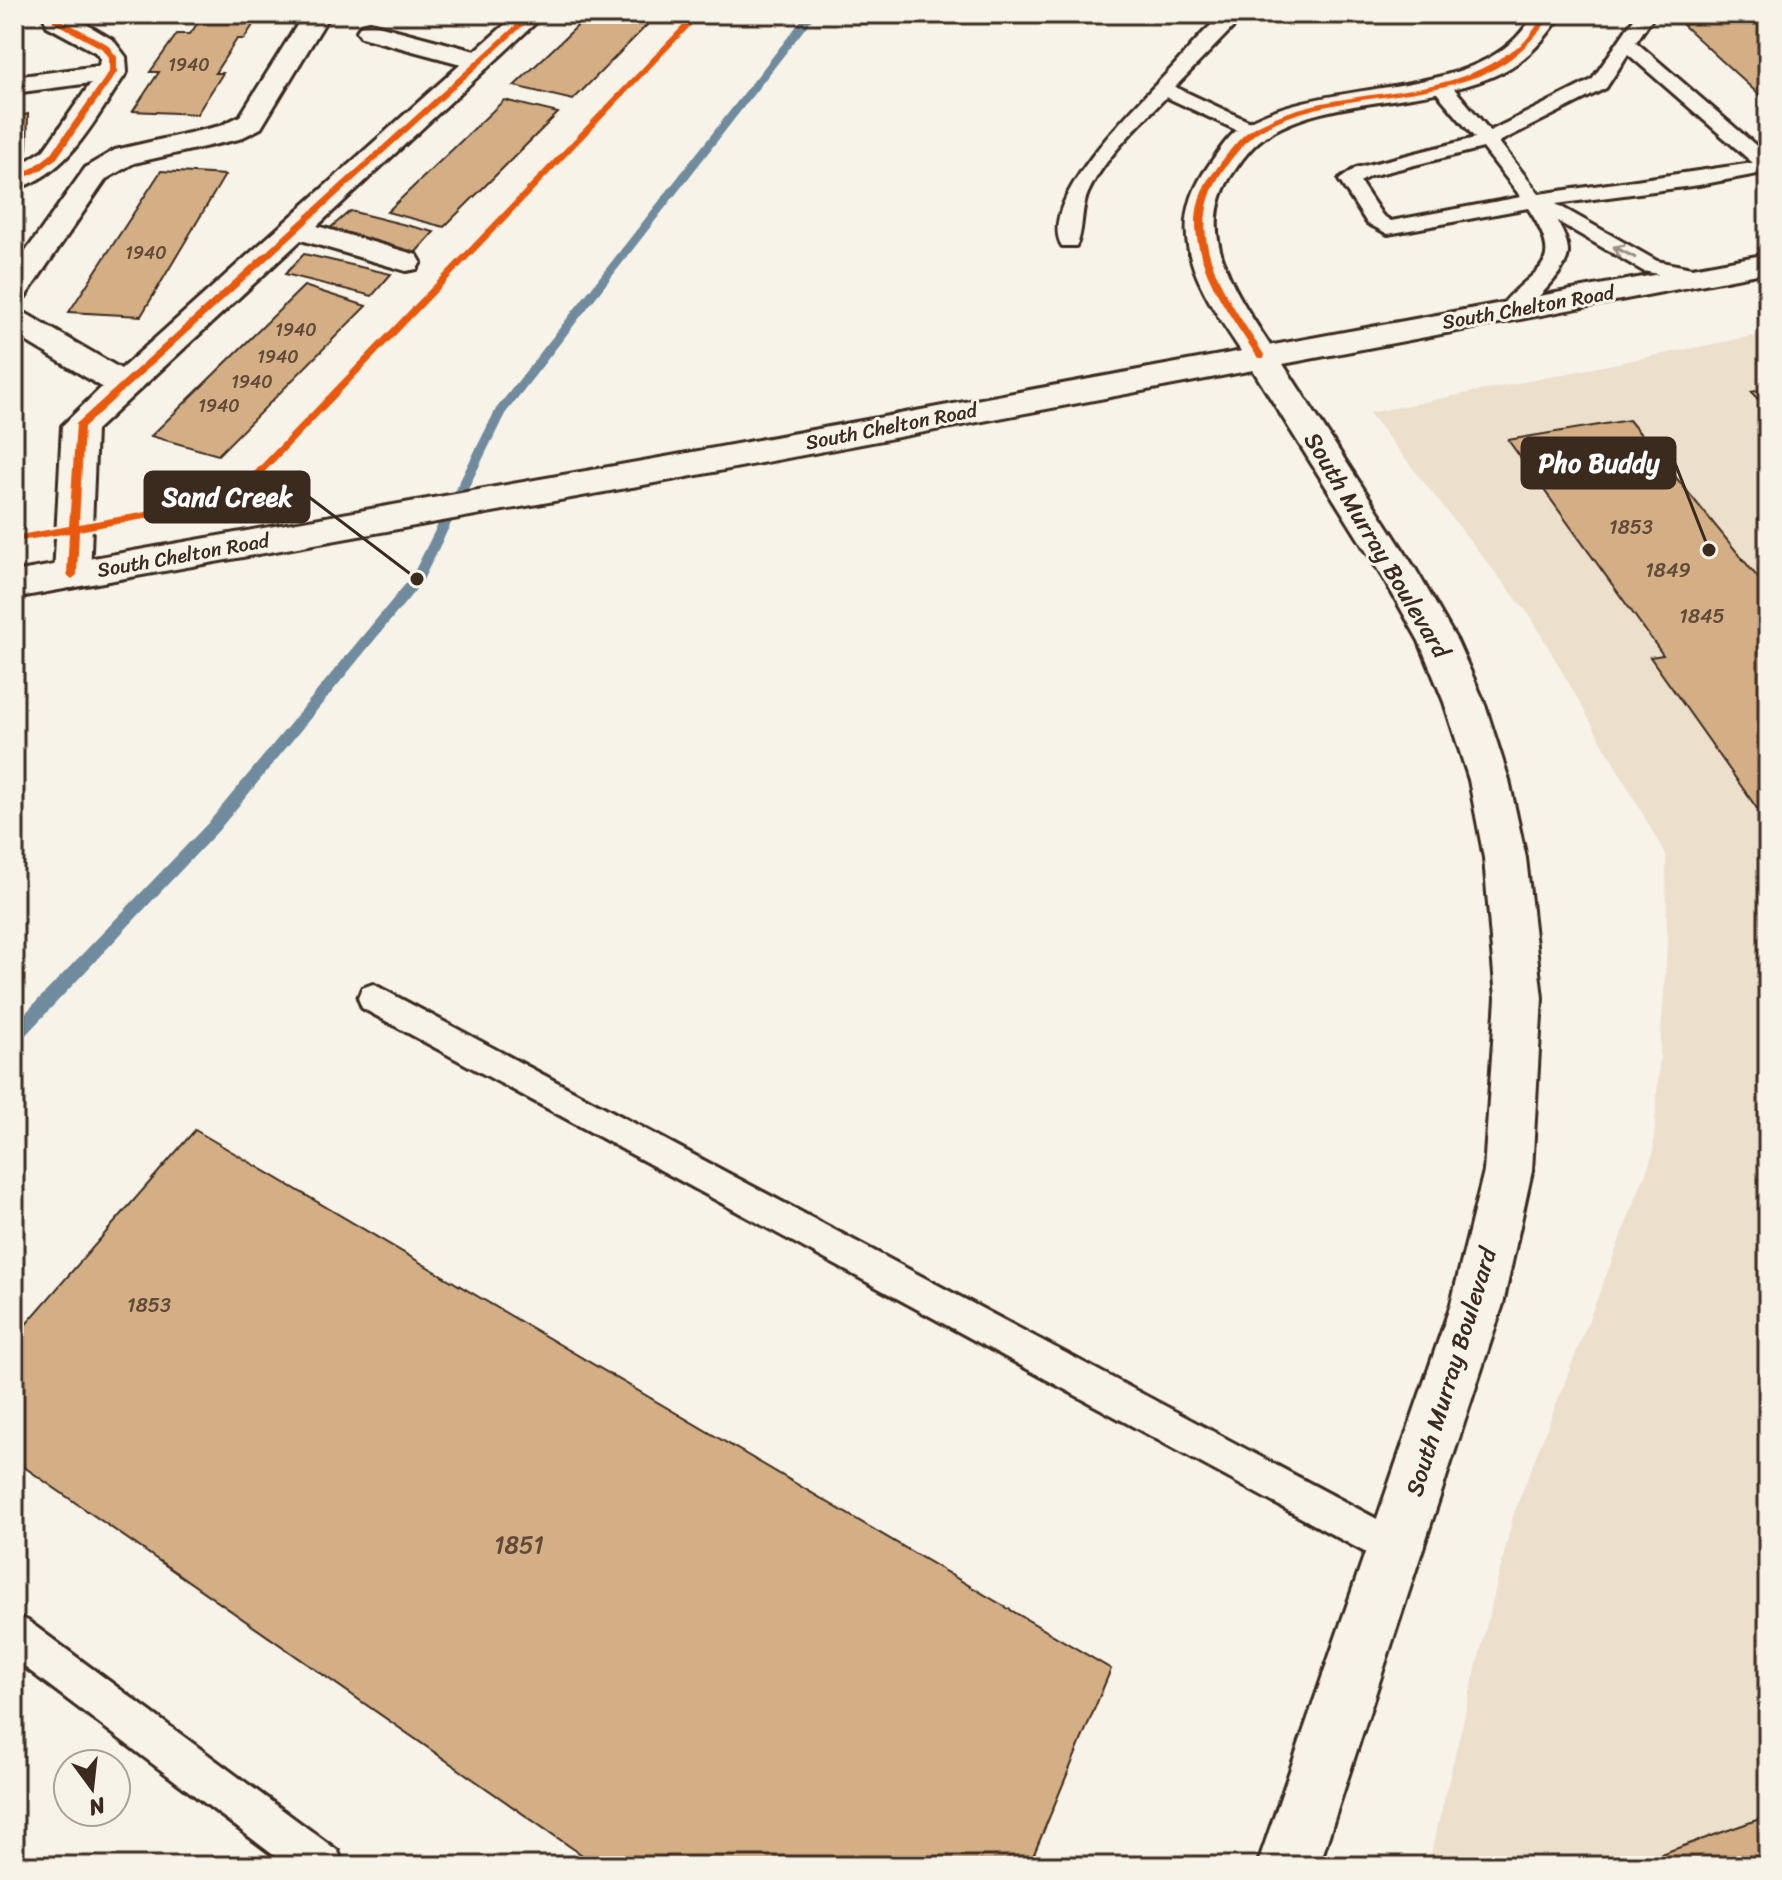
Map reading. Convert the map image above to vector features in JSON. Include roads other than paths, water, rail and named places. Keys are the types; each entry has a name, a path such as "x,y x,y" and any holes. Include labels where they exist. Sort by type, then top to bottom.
{"street":[{"path":"14,180 37,169 54,156 113,72 113,57 104,46 56,20 56,14"},
{"path":"14,290 96,173 125,156 229,133 251,122 317,14"},
{"path":"72,575 79,426 532,14"},
{"name":"South Murray Boulevard","path":"1288,1866 1477,1304 1508,1171 1519,998 1505,858 1489,780 1464,702 1438,641 1403,579 1220,288 1203,252 1198,227 1201,198 1213,176 1254,131 1298,113 1439,83 1488,67 1515,53 1534,37 1549,14"},
{"path":"370,31 480,61"},
{"path":"14,85 113,72"},
{"path":"296,229 406,262"},
{"name":"South Chelton Road","path":"14,585 671,468 1768,263"},
{"path":"14,320 124,385"}],"lane":[{"path":"1069,242 1070,216 1078,192 1105,151 1225,22 1237,14"},
{"path":"1646,14 1599,84 1486,141 1363,172 1349,180 1374,219 1388,228 1534,201 1768,166"},
{"path":"1626,43 1768,166"},
{"path":"1439,83 1556,233 1558,254 1546,273 1509,310"},
{"path":"1165,89 1254,131"},
{"path":"1534,201 1561,213 1601,240 1650,266 1698,276"},
{"path":"373,998 1396,1549"},
{"path":"14,1635 323,1866"}],"waterway":[{"path":"14,1036 213,827 417,579 500,412 811,14"}],"place":[{"name":"Pho Buddy","path":"1709,550"},
{"name":"Sand Creek","path":"417,579"}]}
